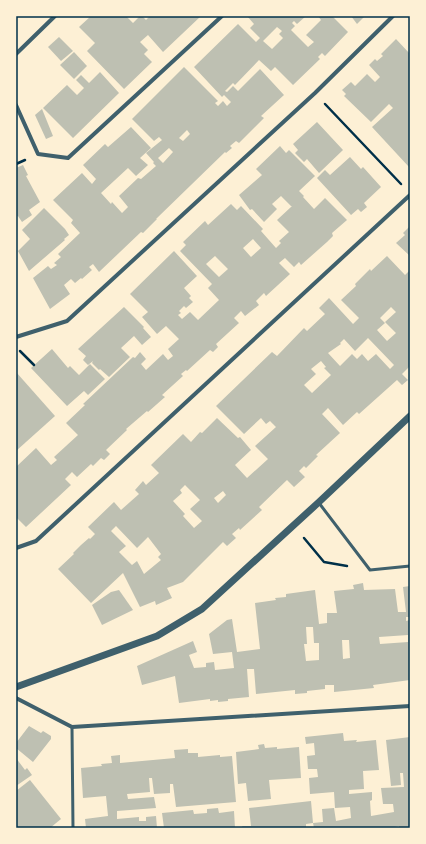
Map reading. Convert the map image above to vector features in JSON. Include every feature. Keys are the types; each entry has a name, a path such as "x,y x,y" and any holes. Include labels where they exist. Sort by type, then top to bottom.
{"street":[{"path":"16,54 55,16"},
{"path":"16,105 38,154 68,158 222,16"},
{"path":"16,337 67,321 315,93 393,16"},
{"path":"16,548 36,541 410,195"},
{"path":"16,687 157,636 202,609 408,420"},
{"path":"16,698 72,727 410,706"}],"lane":[{"path":"319,502 370,570 410,566"},
{"path":"72,727 73,828"}],"path":[{"path":"315,93 405,188"},
{"path":"16,347 34,365"},
{"path":"294,525 324,562"}],"building":[{"path":"91,16 126,16 133,23 140,16 146,20 150,16 201,16 163,52 148,35 140,42 148,50 144,54 152,62 124,89 87,51 95,43 79,27"},
{"path":"247,16 306,16 297,24 294,21 292,23 295,26 291,30 308,47 314,42 306,35 321,20 318,16 332,16 348,32 325,56 322,53 318,57 320,59 293,85 275,67 271,71 259,60 235,85 233,83 225,91 227,92 233,86 238,91 260,69 284,95 261,116 264,118 239,143 236,141 230,146 232,148 226,153 225,152 143,233 141,232 99,272 93,264 89,267 92,270 82,279 81,278 75,283 71,279 64,285 70,294 50,309 33,278 48,266 51,269 57,265 54,263 61,257 58,254 80,233 71,223 73,220 53,200 82,173 92,184 96,179 83,165 105,144 108,147 131,127 151,148 140,158 148,165 136,176 128,168 101,193 122,213 128,207 119,196 138,178 141,179 156,166 146,153 162,140 159,137 154,141 132,119 184,67 218,101 215,103 218,106 223,101 227,106 231,102 224,95 222,97 194,67 238,24 256,42 260,38 250,28 254,24","holes":["277,27 282,31 279,34 283,38 272,49 263,41","187,130 190,134 183,141 179,138","169,148 173,152 163,163 158,158"]},
{"path":"351,16 365,16 357,24"},
{"path":"59,37 73,51 61,61 48,47"},
{"path":"396,39 410,54 409,167 372,127 393,108 389,104 371,122 344,96 346,94 342,90 351,82 355,86 367,74 375,82 380,77 369,65 375,59 377,61 383,56 381,54"},
{"path":"74,52 87,66 74,79 60,65"},
{"path":"100,72 119,93 73,138 43,108 67,85 77,95 84,88 76,80 81,75 89,83"},
{"path":"42,109 53,136 46,139 35,115"},
{"path":"317,122 343,150 319,173 307,159 304,162 295,153 298,150 293,144"},
{"path":"280,146 286,153 289,150 315,176 299,191 304,196 303,197 314,209 325,198 347,220 332,233 333,236 327,242 301,265 299,262 294,267 285,258 279,263 290,274 266,296 264,293 256,301 259,305 245,316 241,311 234,318 239,323 216,344 218,347 213,352 210,350 187,371 186,370 181,374 183,376 162,395 165,397 126,429 127,430 106,450 110,454 104,460 101,458 93,466 91,464 77,477 72,472 65,479 71,485 26,527 16,517 16,467 36,448 51,465 57,460 54,457 78,435 66,423 85,405 83,404 140,352 146,359 141,364 146,370 163,354 168,360 173,356 168,349 179,339 166,326 157,334 142,317 148,312 130,294 174,251 197,276 184,288 191,296 189,298 193,302 186,308 184,306 179,311 181,313 178,315 182,319 190,312 198,320 219,300 208,288 212,284 180,251 186,245 183,242 205,221 208,225 231,204 237,210 241,206 263,229 261,231 276,248 281,243 279,241 289,232 277,220 292,207 281,196 272,204 277,209 264,222 252,209 250,210 239,195 262,175 256,169","holes":["253,239 261,248 251,257 243,248","215,256 228,269 219,277 206,264"]},
{"path":"350,157 361,169 363,167 381,187 364,203 367,207 361,212 358,209 351,215 317,178 325,170 330,175"},
{"path":"23,165 28,175 26,176 40,202 29,210 32,215 22,222 18,216 16,217 16,168"},
{"path":"44,208 69,235 29,271 18,251 30,239 22,230"},
{"path":"410,226 410,256 396,243 405,235 403,233"},
{"path":"387,256 405,275 410,270 410,366 402,374 408,380 402,385 397,380 359,414 357,412 343,425 328,408 322,414 340,433 316,455 318,456 306,468 304,466 299,471 305,477 294,487 287,480 259,507 262,510 240,530 239,528 232,534 236,538 227,546 223,542 183,582 167,588 172,598 156,605 155,601 140,607 123,573 91,603 58,569 81,545 95,534 88,527 114,502 121,510 139,494 135,490 143,481 146,485 159,473 151,465 183,434 191,442 200,432 202,433 217,418 238,438 240,437 251,450 235,465 247,478 268,459 255,446 276,427 270,421 266,424 261,418 244,434 216,406 272,352 277,356 304,328 307,331 325,314 319,308 329,298 353,324 359,318 341,300 356,286 355,284 370,269 371,271","holes":["391,307 396,312 385,322 396,333 387,341 377,330 385,323 380,318","368,338 394,365 390,369 376,354 368,361 362,354 357,359 352,354 340,366 328,353 341,344 340,343 344,339 355,351","321,361 326,367 324,368 331,375 312,393 304,385 316,374 311,369","185,485 200,500 190,509 202,521 194,528 183,516 185,514 173,501 182,493 180,490","223,491 226,495 218,503 214,498","116,526 137,548 148,537 161,554 158,557 161,560 144,574 137,561 132,565 119,552 126,546 111,531"]},
{"path":"124,307 144,327 143,328 151,337 142,345 134,336 121,348 130,357 109,377 92,363 93,361 88,365 83,360 86,356 78,349"},
{"path":"52,349 68,368 70,366 79,375 90,364 105,379 88,395 84,391 67,406 31,368"},
{"path":"16,372 55,416 16,451"},
{"path":"363,583 364,590 395,589 398,612 406,612 403,587 410,586 410,617 406,617 406,621 410,620 410,680 373,685 374,688 334,692 334,685 325,685 325,689 307,691 307,693 295,694 295,690 256,694 254,669 247,669 249,697 228,699 228,701 218,702 218,700 210,701 210,699 179,703 175,676 142,685 137,666 193,641 197,652 189,655 194,668 206,667 206,663 214,662 215,670 234,668 232,652 213,654 209,634 227,620 232,619 237,652 260,649 255,603 276,600 275,598 286,597 286,594 315,590 319,624 327,623 327,613 337,613 334,591 354,589 353,585","holes":["306,627 313,627 314,643 319,643 319,660 306,661 304,644 307,644","408,635 408,642 380,644 379,637","342,640 349,640 350,658 343,659"]},
{"path":"119,590 133,610 102,625 92,605 111,592"},
{"path":"29,726 41,733 43,731 51,736 51,739 33,762 16,748 16,743"},
{"path":"343,733 344,741 357,740 356,742 376,740 379,770 363,771 364,789 349,790 349,794 372,792 372,800 370,801 371,816 394,812 393,804 383,804 381,788 404,787 403,773 400,773 401,785 391,786 386,740 410,737 410,828 399,828 399,826 395,828 314,828 313,823 323,822 322,809 334,808 336,821 351,818 350,807 335,808 334,792 310,794 309,778 318,777 317,769 308,769 307,756 315,755 314,743 306,744 305,737"},
{"path":"264,744 265,748 277,747 277,749 299,747 301,778 269,780 271,799 248,801 246,783 238,784 236,752 259,749 258,745"},
{"path":"188,749 188,753 198,753 198,757 220,755 220,757 232,756 236,802 176,807 173,784 170,784 170,793 154,794 152,778 149,778 150,792 127,794 128,799 154,797 156,808 117,811 117,819 139,817 139,821 146,821 146,817 156,816 157,828 86,828 85,819 108,816 106,796 83,798 81,768 102,766 101,764 112,763 111,756 120,755 120,763 175,758 174,750"},
{"path":"16,758 25,770 27,768 32,775 16,786"},
{"path":"30,780 61,819 50,828 16,828 16,791"},
{"path":"311,801 313,823 306,824 306,828 243,828 242,826 251,826 249,808"},
{"path":"218,808 219,813 234,811 235,828 164,828 162,813 193,810 194,814 207,813 207,809"}]}
